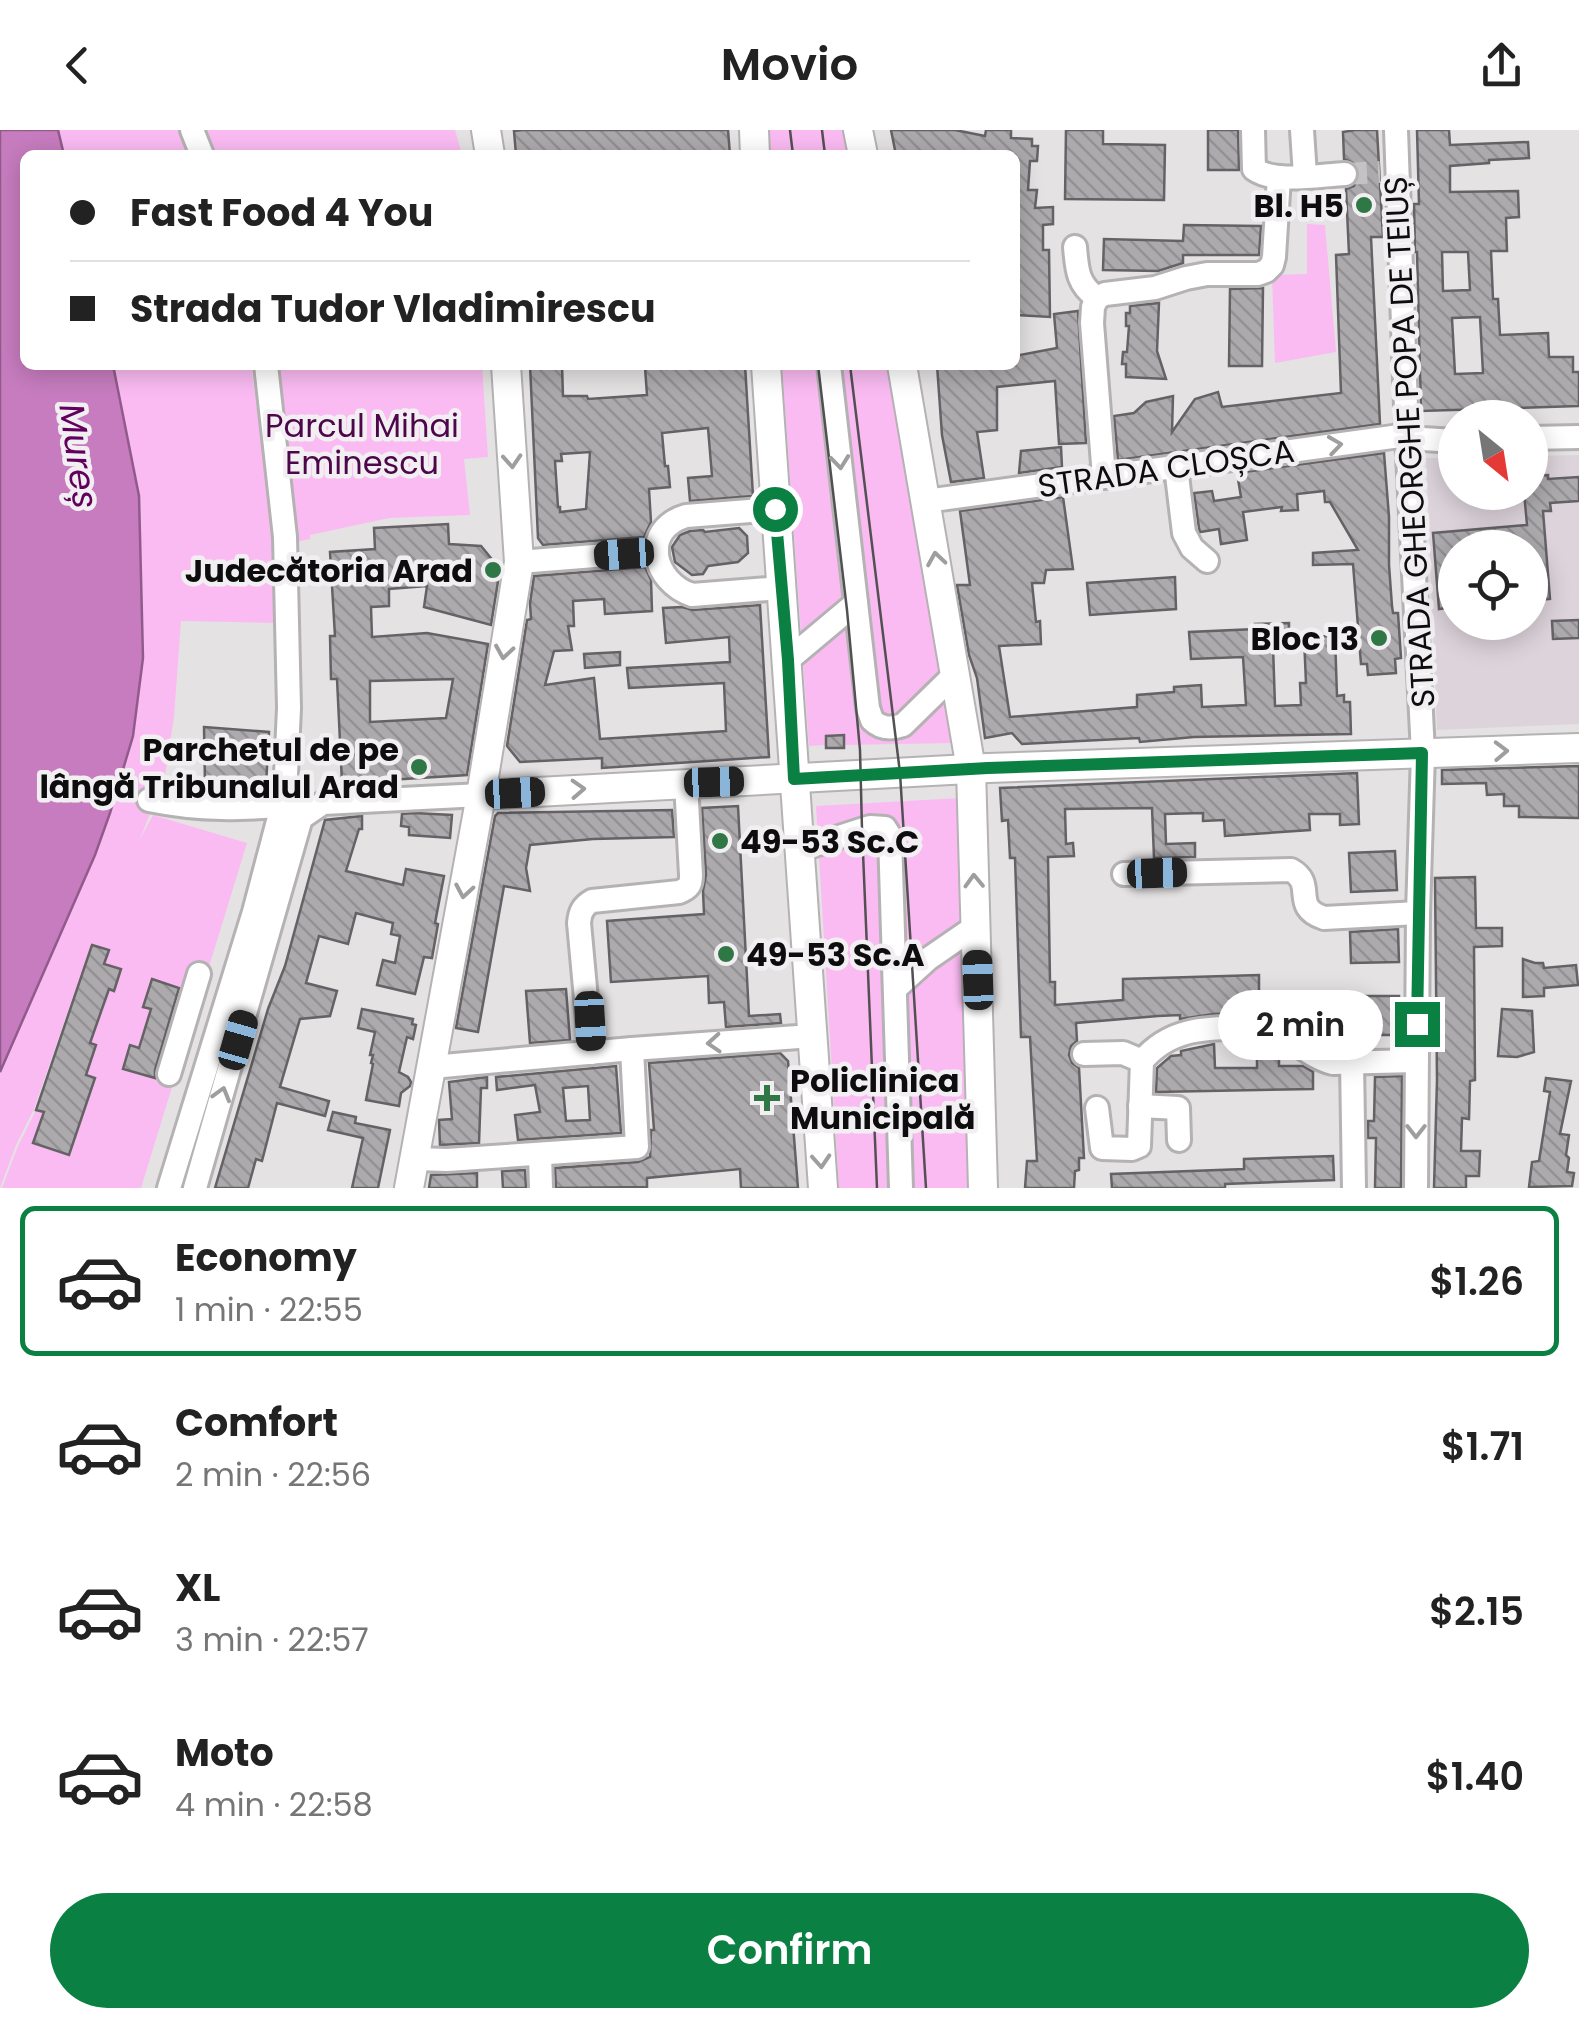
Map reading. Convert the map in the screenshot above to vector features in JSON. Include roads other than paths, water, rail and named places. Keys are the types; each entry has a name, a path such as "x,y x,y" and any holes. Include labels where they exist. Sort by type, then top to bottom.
{"main road":[{"path":"409,1188 519,562 506,370"},
{"path":"766,370 823,1188"},
{"path":"903,370 970,768 983,1188"},
{"path":"480,795 970,768 1579,748"}],"street":[{"path":"1252,130 1254,169 1262,175 1345,174"},
{"path":"1302,130 1306,176"},
{"name":"STRADA GHEORGHE POPA DE TEIUȘ","path":"1396,130 1388,171 1422,753 1416,1188"},
{"path":"1104,477 1092,323 1098,298 1208,274 1266,271 1274,257 1279,177"},
{"path":"1075,246 1078,277 1098,298"},
{"path":"196,1188 292,812 287,761 285,547 267,370"},
{"path":"830,370 872,720 884,728 903,725 955,674"},
{"name":"STRADA CLOȘCA","path":"926,501 1406,435 1438,439"},
{"path":"1548,438 1579,437"},
{"path":"1176,467 1184,533 1192,548 1207,562"},
{"path":"775,509 678,518 660,537 657,551 668,579 682,592 692,595 781,588"},
{"path":"519,562 657,551"},
{"path":"788,660 856,603"},
{"path":"591,1052 580,913 592,901 687,889 691,875 686,784"},
{"path":"149,800 184,807 292,812 323,803 480,795"},
{"path":"170,1188 292,812"},
{"path":"799,850 870,826 889,832 901,1188"},
{"path":"1124,874 1292,870 1300,874 1307,908 1312,914 1324,918 1418,913"},
{"path":"896,988 928,959 976,926"},
{"path":"169,1074 200,974"},
{"path":"1098,1108 1102,1148 1132,1149 1140,1144 1142,1061 1178,1033 1266,1028 1322,1060 1416,1061"},
{"path":"432,1067 812,1036"},
{"path":"414,1159 637,1147 632,1049"},
{"path":"1084,1054 1123,1053 1142,1061"},
{"path":"1352,1062 1354,1188"},
{"path":"1140,1106 1178,1108 1179,1140"},
{"path":"540,1155 542,1188"}],"water":[{"name":"Mureș","path":"0,130 58,130 63,150 20,150 20,370 114,370 139,496 143,658 133,736 110,813 0,1072"}],"tunnel":[{"path":"1345,174 1380,172"}],"tram line":[{"path":"790,130 792,150"},
{"path":"822,130 824,150"},
{"path":"819,370 860,750 877,1188"},
{"path":"851,370 900,773 926,1188"}],"place":[{"name":"Bl. H5","path":"1364,205"},
{"name":"Judecătoria Arad","path":"493,570"},
{"name":"Bloc 13","path":"1379,638"},
{"name":"Parchetul de pe lângă Tribunalul Arad","path":"419,767"},
{"name":"49-53 Sc.C","path":"720,841"},
{"name":"49-53 Sc.A","path":"726,954"},
{"name":"Policlinica Municipală","path":"767,1098"}],"park label":[{"name":"Parcul Mihai Eminescu","path":"362,444"}]}
